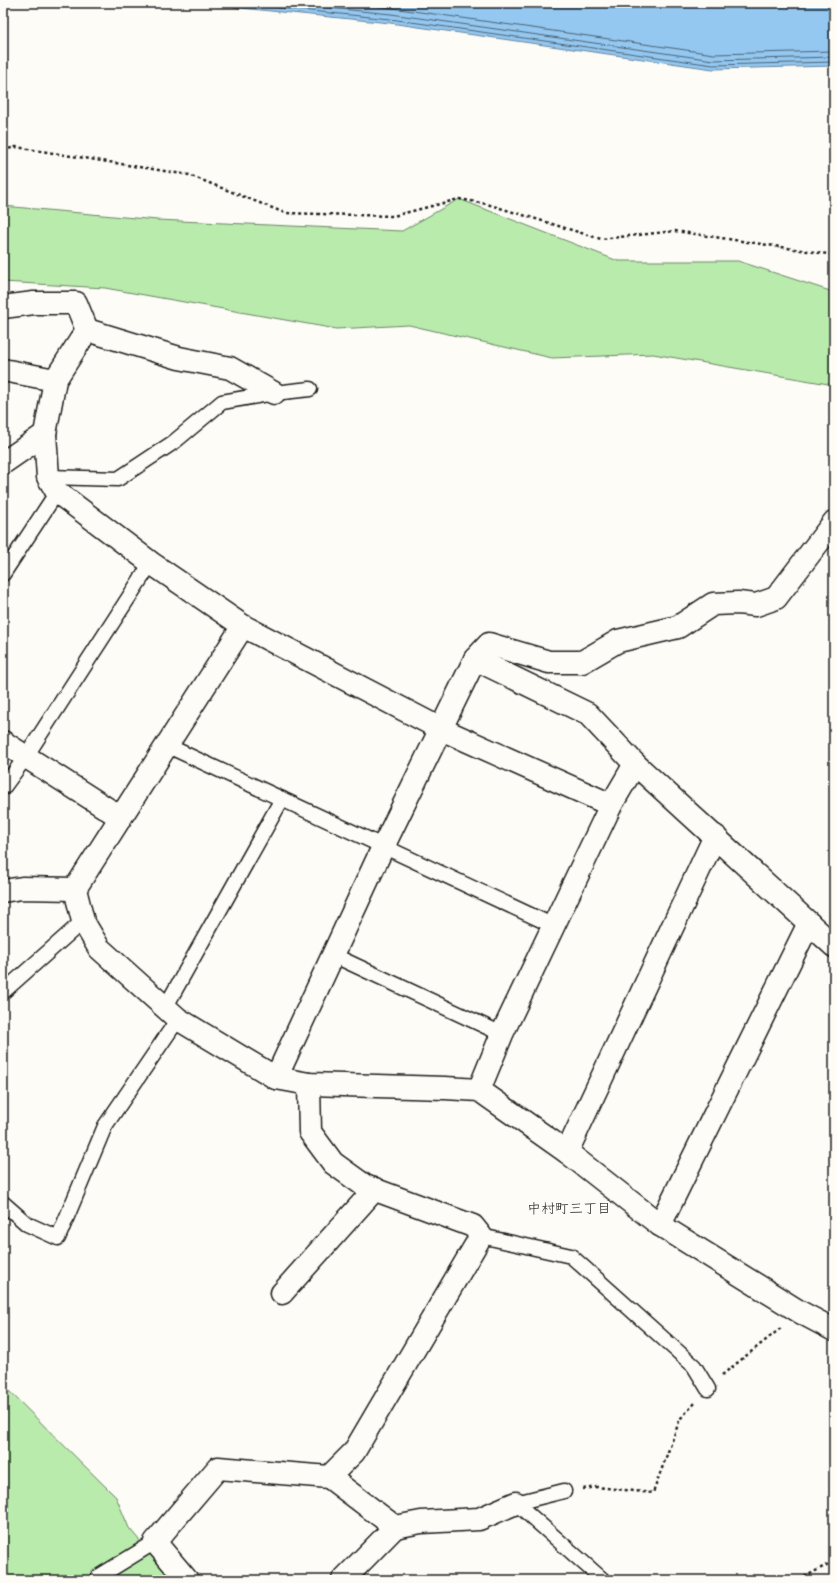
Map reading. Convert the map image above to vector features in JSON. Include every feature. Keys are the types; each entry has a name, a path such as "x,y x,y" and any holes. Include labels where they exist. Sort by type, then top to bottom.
{"street":[{"path":"3,307 34,303 76,303 87,330"},
{"path":"87,330 55,380 45,434 52,484 151,564 244,626 441,729 611,805"},
{"path":"87,330 179,358 230,368 274,393"},
{"path":"3,370 55,380"},
{"path":"3,463 45,434"},
{"path":"276,1078 383,847 475,659 489,644 549,662 582,662 618,640 678,627 713,604 738,602 756,605 776,598 834,522"},
{"path":"244,626 74,889 83,921 99,948 172,1014 276,1078 309,1084 478,1090 567,1152 660,1225 800,1312 834,1330"},
{"path":"475,659 588,714 634,764 715,836 834,946"},
{"path":"3,742 120,817"},
{"path":"478,1090 502,1034 611,805 634,764"},
{"path":"567,1152 715,836"},
{"path":"3,891 22,888 74,889"},
{"path":"660,1225 809,923"},
{"path":"309,1084 310,1132 333,1163 365,1186 474,1226 481,1236 354,1452 329,1477"},
{"path":"282,1293 375,1189"},
{"path":"187,1580 155,1542 218,1468 329,1477 395,1527"},
{"path":"348,1578 395,1527 421,1522 479,1519 516,1502"}],"lane":[{"path":"3,574 52,484 118,479 174,442 222,402 274,393 310,389"},
{"path":"3,788 26,758 151,564"},
{"path":"166,745 554,926"},
{"path":"3,1203 27,1224 58,1238 105,1126 172,1014 282,799"},
{"path":"3,992 83,921"},
{"path":"333,955 502,1034"},
{"path":"481,1236 572,1256 694,1366 708,1389"},
{"path":"516,1502 564,1491"},
{"path":"516,1502 603,1580"},
{"path":"100,1580 98,1576 155,1542"}],"path":[{"path":"3,150 16,146 189,175 285,213 393,216 459,199 488,204 601,239 675,231 834,255"},
{"path":"564,1491 596,1487 653,1493 680,1419 715,1381 800,1312"},
{"path":"799,1580 834,1561"}],"green space":[{"path":"459,199 618,261 738,261 830,291 834,290 834,385 653,354 552,358 409,325 336,329 105,288 3,282 3,206 157,220 402,231"},
{"path":"3,1385 116,1497 129,1528 173,1580 10,1580 3,1571"}],"water":[{"path":"191,3 834,3 834,66 713,69 390,23"}],"district":[{"name":"中村町三丁目","path":"569,1208"}]}
